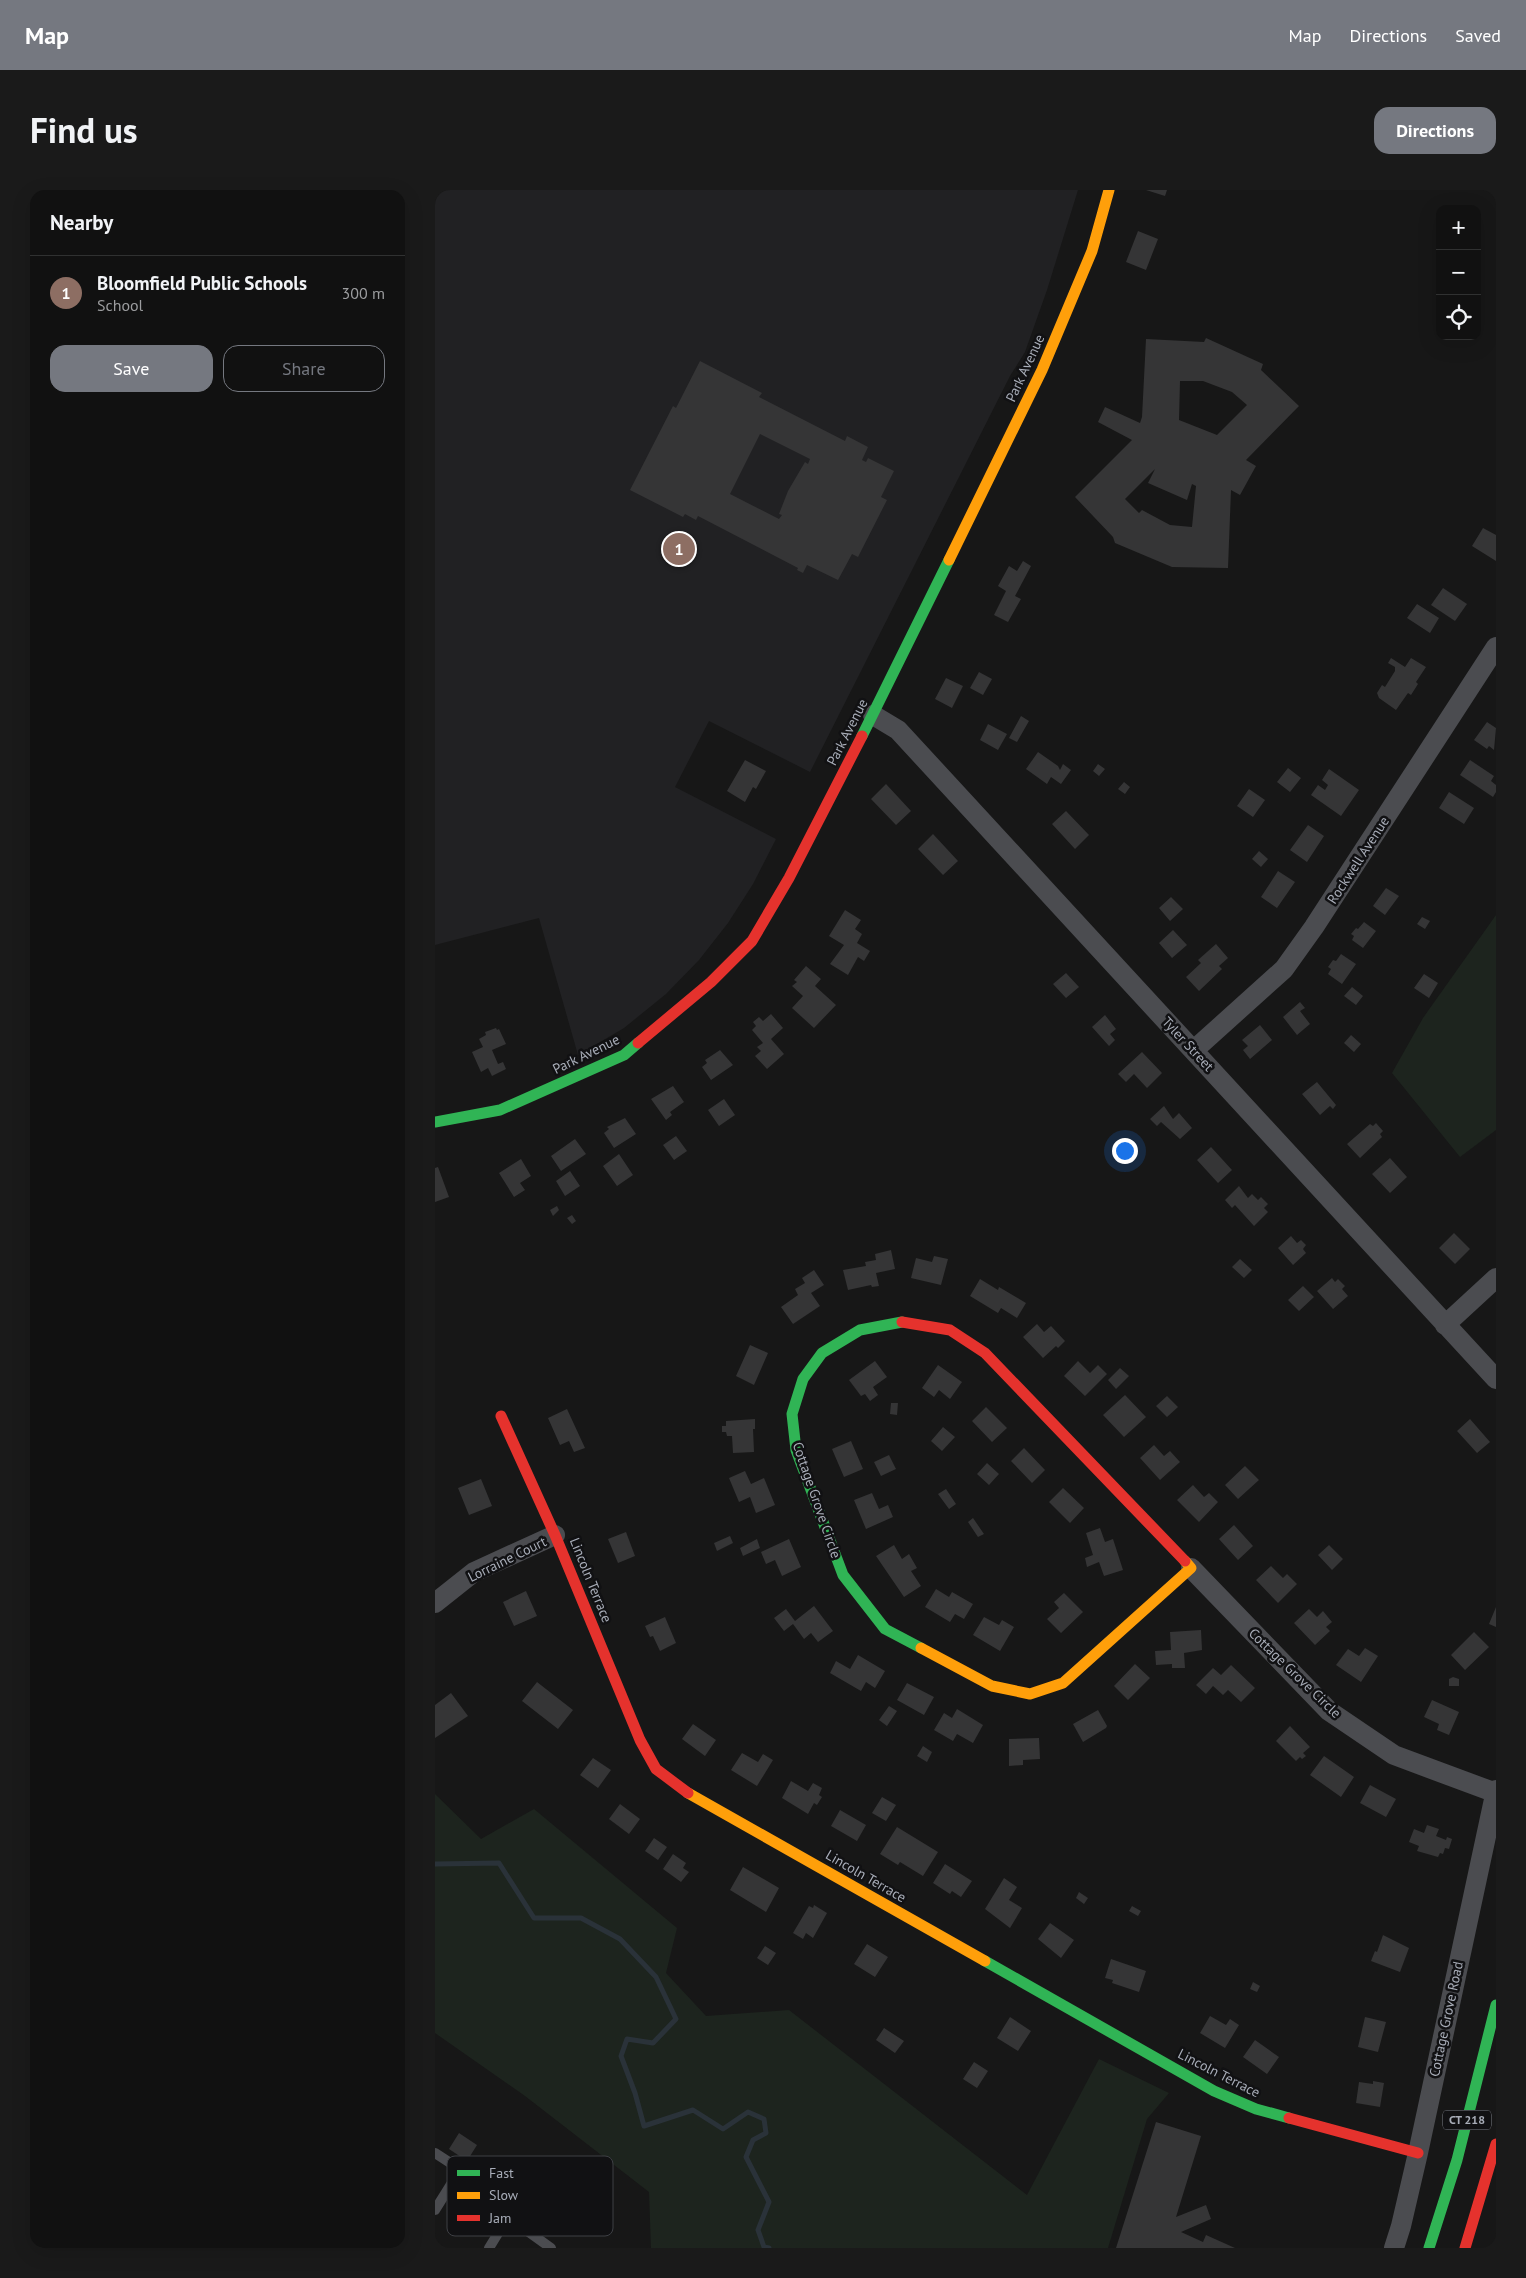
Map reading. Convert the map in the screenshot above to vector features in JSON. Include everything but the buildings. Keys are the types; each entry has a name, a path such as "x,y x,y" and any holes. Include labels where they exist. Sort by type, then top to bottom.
{"street":[{"name":"Park Avenue","path":"435,1122 500,1110 624,1055 711,982 752,941 789,878 873,715 1042,370 1092,251 1109,190"},
{"name":"Rockwell Avenue","path":"1194,1050 1284,969 1496,648"},
{"name":"Tyler Street","path":"873,715 898,730 1496,1379"},
{"path":"1445,1325 1496,1278"},
{"name":"Cottage Grove Circle","path":"1191,1568 1063,1683 1030,1694 992,1686 885,1629 843,1575 797,1450 792,1414 803,1380 822,1353 860,1330 902,1322 950,1330 985,1353 1329,1711 1394,1755 1496,1792"},
{"name":"Lincoln Terrace","path":"501,1416 555,1535 640,1740 656,1769 687,1792 1214,2090 1255,2109 1417,2153"},
{"name":"Lorraine Court","path":"435,1603 474,1572 555,1535"},
{"name":"Cottage Grove Road","path":"1394,2248 1417,2153 1496,1792"},
{"name":"CT 218","path":"1429,2248 1457,2160 1496,2005"},
{"name":"CT 218","path":"1465,2248 1496,2144"}],"lane":[{"path":"435,2153 447,2161"},
{"path":"435,2210 447,2191"},
{"path":"489,2248 496,2236"},
{"path":"534,2236 551,2248"}],"shaded area":[{"path":"435,190 1078,190 1047,290 1025,352 1010,376 810,772 709,721 675,787 776,839 753,884 728,923 699,960 666,994 624,1028 578,1055 539,918 435,945"},
{"path":"1496,915 1496,1130 1460,1157 1392,1073 1423,1018"},
{"path":"435,1794 481,1839 534,1809 677,1928 666,1973 706,2016 789,2010 1027,2195 1099,2059 1169,2093 1147,2119 1108,2248 651,2248 649,2192 613,2164 613,2156 602,2156 525,2096 435,2033"}],"waterway":[{"path":"435,1864 499,1863 534,1918 581,1918 620,1939 656,1977 676,2019 653,2043 627,2039 621,2056 635,2093 644,2126 693,2110 723,2129 748,2112 764,2119 766,2133 753,2140 746,2157 769,2202 758,2230 764,2247 769,2248"}],"traffic: fast":[{"path":"862,736 949,560"},
{"path":"435,1122 500,1110 624,1055 638,1043"},
{"path":"902,1322 860,1330 822,1353 803,1379 792,1414 796,1450 843,1575 885,1629 921,1648"},
{"path":"985,1961 1214,2091 1256,2109 1289,2118"},
{"path":"1429,2248 1457,2160 1496,2005"}],"traffic: slow":[{"path":"949,560 1042,370 1092,251 1109,190"},
{"path":"921,1648 992,1686 1030,1694 1063,1683 1191,1568 1185,1561"},
{"path":"688,1793 985,1961"}],"traffic: jam":[{"path":"638,1043 711,982 752,941 789,878 862,736"},
{"path":"902,1322 950,1330 985,1353 1185,1561"},
{"path":"501,1416 555,1535 640,1740 656,1769 688,1793"},
{"path":"1289,2118 1418,2153"},
{"path":"1465,2248 1496,2144"}],"place":[{"name":"Bloomfield Public Schools","path":"679,549"}]}
